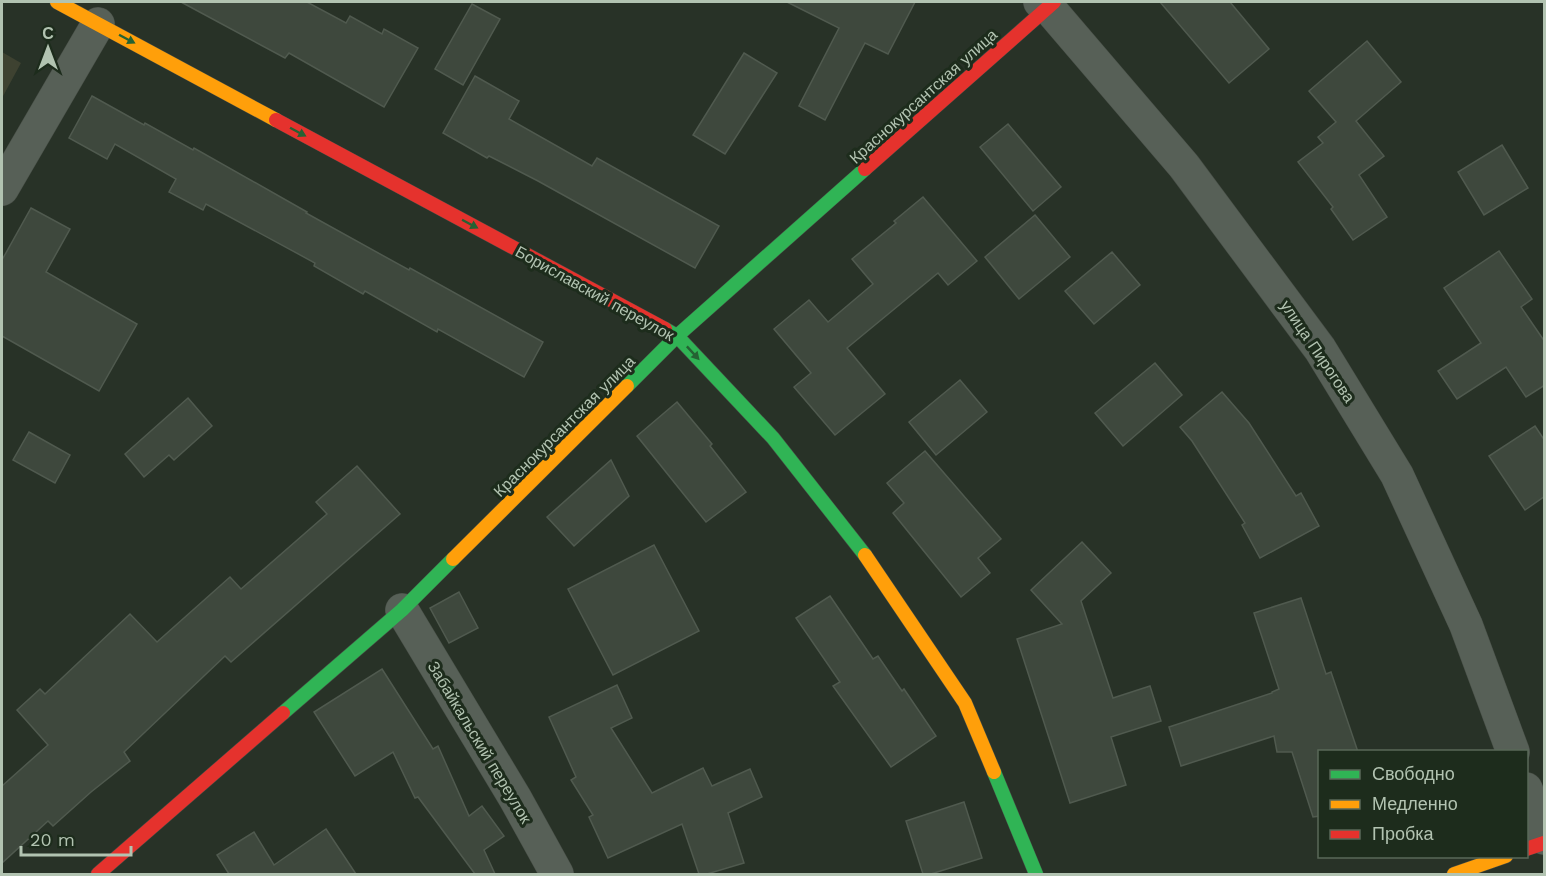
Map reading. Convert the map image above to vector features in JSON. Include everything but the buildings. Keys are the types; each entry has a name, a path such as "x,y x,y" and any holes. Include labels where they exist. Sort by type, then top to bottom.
{"street":[{"name":"Бориславский переулок","path":"57,2 677,336 773,438 879,575 965,703 1036,874"},
{"name":"Краснокурсантская улица","path":"98,874 402,610 677,336 1047,3"},
{"name":"улица Пирогова","path":"1047,3 1184,166 1320,349 1397,475 1466,625 1512,750"},
{"path":"2,189 98,24"},
{"name":"Забайкальский переулок","path":"402,610 515,798 557,874"},
{"path":"1528,792 1545,838"},
{"path":"1528,849 1545,843"},
{"path":"1454,874 1500,858"}],"green space":[{"path":"2,52 21,63 2,98"}],"traffic: fast":[{"path":"627,386 677,336 865,169"},
{"path":"665,329 677,336 773,438 865,555"},
{"path":"283,713 402,610 453,559"},
{"path":"994,772 1036,874"}],"traffic: slow":[{"path":"57,2 276,120"},
{"path":"453,559 627,386"},
{"path":"865,555 965,703 994,772"},
{"path":"1454,874 1500,858"}],"traffic: jam":[{"path":"865,169 1054,2"},
{"path":"276,120 665,329"},
{"path":"98,874 283,713"},
{"path":"1528,848 1544,843"}]}
